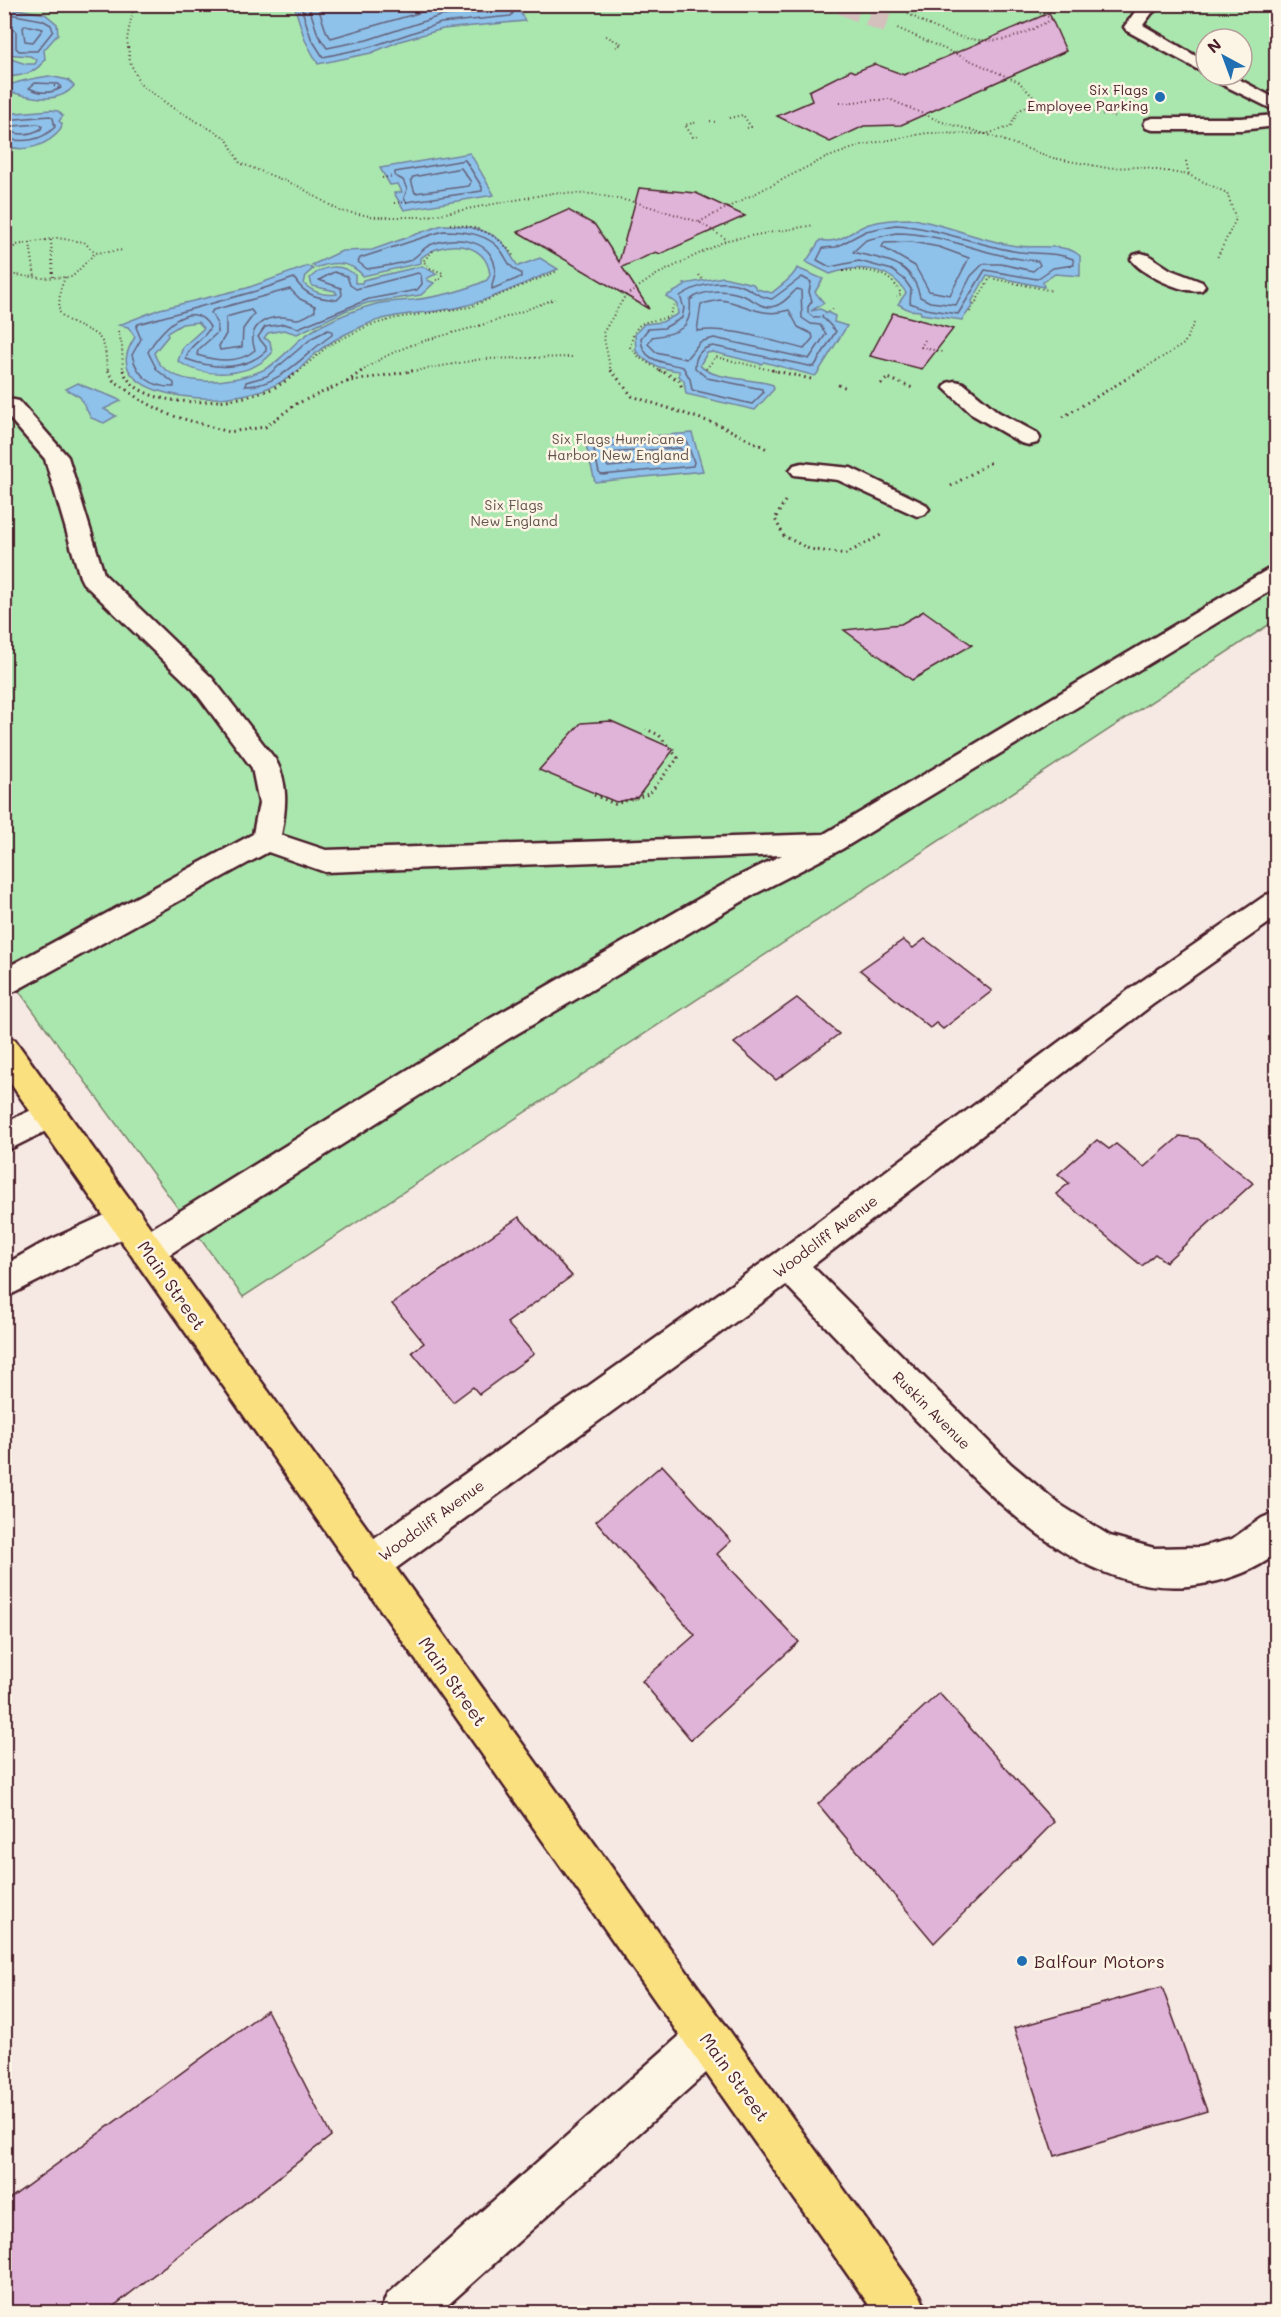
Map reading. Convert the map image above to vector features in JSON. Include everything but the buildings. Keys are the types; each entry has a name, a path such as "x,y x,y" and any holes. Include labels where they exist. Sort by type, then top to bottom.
{"main road":[{"name":"Main Street","path":"4,1049 903,2313"}],"street":[{"path":"1155,4 1146,9 1133,27 1194,62"},
{"path":"1240,87 1276,106"},
{"path":"1153,124 1241,124 1276,121"},
{"path":"1141,259 1164,274 1195,286"},
{"path":"955,388 970,404 990,418 1029,438"},
{"path":"6,404 56,457 92,577 203,684 265,766 273,803 266,840"},
{"path":"802,470 843,473 917,509"},
{"path":"4,1283 53,1255 137,1235 498,1030 745,886 832,842 1276,576"},
{"path":"4,983 266,840 325,861 832,842"},
{"name":"Woodcliff Avenue","path":"370,1564 788,1264 1141,998 1276,903"},
{"path":"4,1139 51,1114"},
{"name":"Ruskin Avenue","path":"788,1264 979,1456 1053,1523 1086,1544 1123,1560 1171,1568 1220,1562 1248,1551 1276,1531"},
{"path":"404,2313 709,2040"}],"path":[{"path":"134,4 127,39 130,62 140,84 173,108 226,138 240,163 298,186 340,211 376,217 424,217 553,194 594,194 638,202 699,222 727,240"},
{"path":"656,4 660,10"},
{"path":"895,4 904,12 967,39 995,41 1010,38 1053,19 1039,13"},
{"path":"699,222 823,159 862,145 927,134 986,134 1010,127 1019,110 1039,103 1018,82 896,27"},
{"path":"4,35 9,34"},
{"path":"606,36 622,45 616,47"},
{"path":"54,86 58,88"},
{"path":"814,225 727,240 656,275 624,296 603,333 611,372 632,396 722,426 764,447 802,470 775,519 784,536 809,549 846,554 880,536 917,509 1029,438 1184,344 1196,317 1195,286 1216,260 1236,219 1227,193 1189,175 1139,167 1107,168 1053,158 986,134 942,122 889,99 840,103"},
{"path":"729,118 743,115 751,127 747,128"},
{"path":"710,121 720,119"},
{"path":"697,136 693,137 685,125 698,122"},
{"path":"382,178 394,176"},
{"path":"394,203 407,202"},
{"path":"450,224 465,225 498,237 506,242 514,257"},
{"path":"51,239 53,278"},
{"path":"4,254 17,245 51,239 84,242 95,253"},
{"path":"30,243 34,277"},
{"path":"4,271 7,274 34,277 72,277 95,253 124,250"},
{"path":"433,252 423,261 430,268 443,273 440,279 436,280"},
{"path":"843,272 864,270 886,276 899,287 901,294 897,297"},
{"path":"118,332 122,338 120,358 125,377 137,387 161,398 192,402 225,401 259,394 278,386 300,371 332,343 371,325 390,319 457,310 480,304 558,271"},
{"path":"699,275 703,280"},
{"path":"65,277 59,291 58,311 66,322 100,337 106,350 107,367 113,380 139,399 170,415 229,432 265,427 297,404 346,382 382,356 411,344 486,324 555,299"},
{"path":"970,312 990,278 1053,291"},
{"path":"674,305 669,316 653,321 642,321 634,329 630,347 646,365 679,380 682,388"},
{"path":"822,316 834,308"},
{"path":"346,382 482,359 572,357"},
{"path":"706,369 716,357 811,380"},
{"path":"881,384 888,378 909,386"},
{"path":"838,385 849,388"},
{"path":"594,795 615,804 649,794 671,767 678,758 659,735 646,729"}],"green space":[{"name":"Six Flags New England","path":"4,5 1276,5 1276,620 243,1297 5,972"}],"water":[{"path":"294,5 516,5 525,21 443,29 400,41 371,53 318,64 305,40"},
{"path":"5,7 45,14 57,24 58,34 44,50 45,59 37,68 17,76 5,77 5,57 26,64 35,64 37,60 30,56 5,54 11,42 11,35 5,31"},
{"path":"49,76 68,80 74,86 60,96 43,98 9,92 7,86 23,81"},
{"path":"58,111 63,116 59,121 62,124 61,129 50,140 35,147 19,149 5,144 5,114"},
{"path":"470,153 494,195 404,210 394,193 402,192 398,184 390,185 380,168"},
{"path":"913,219 1004,244 1067,249 1080,256 1080,276 1055,274 1043,282 1044,287 987,275 972,301 973,305 962,320 921,314 920,311 909,310 898,304 906,293 891,277 882,272 862,268 830,274 806,262 820,240 840,239 875,223"},
{"path":"442,225 465,227 489,233 502,242 518,266 540,258 558,269 473,304 381,319 370,323 328,344 287,379 243,395 196,398 169,394 145,385 135,378 128,368 127,353 135,337 128,327 119,325 160,309 247,288 308,266 313,269 306,275 304,284 315,292 328,295 337,294 335,291 312,286 310,278 326,268 338,267 350,271 355,275 355,283 422,266 437,274 427,278 434,283 421,295 367,303 297,334 284,330 268,333 264,338 270,341 272,353 252,367 239,371 213,373 200,371 178,361 183,347 204,328 198,322 182,324 167,333 168,336 154,353 161,365 172,374 186,379 219,381 235,379 263,370 282,357 306,335 345,314 380,303 422,299 451,293 487,280 490,275 487,263 473,249 463,246 441,248 421,258 421,263 363,276 347,265 329,264 316,268 312,265 342,251 372,250"},
{"path":"797,268 823,279 815,292 824,303 811,311 820,309 835,316 834,322 847,326 815,376 764,362 761,364 713,352 707,353 700,365 705,370 723,376 773,385 774,389 755,410 686,394 684,381 679,376 679,371 656,366 636,351 635,334 644,324 662,322 678,314 677,304 666,296 685,286 684,284 723,277 753,284 757,289 772,293 789,279"},
{"path":"78,383 121,401 104,409 116,416 104,423 91,418 80,397 66,389"},
{"path":"692,433 703,471 595,482 585,441"}],"tunnel":[{"path":"841,4 895,27"}],"place":[{"name":"Six Flags Employee Parking","path":"1160,97"},
{"name":"Balfour Motors","path":"1022,1961"}],"park label":[{"name":"Six Flags Hurricane Harbor New England","path":"618,446"}]}
